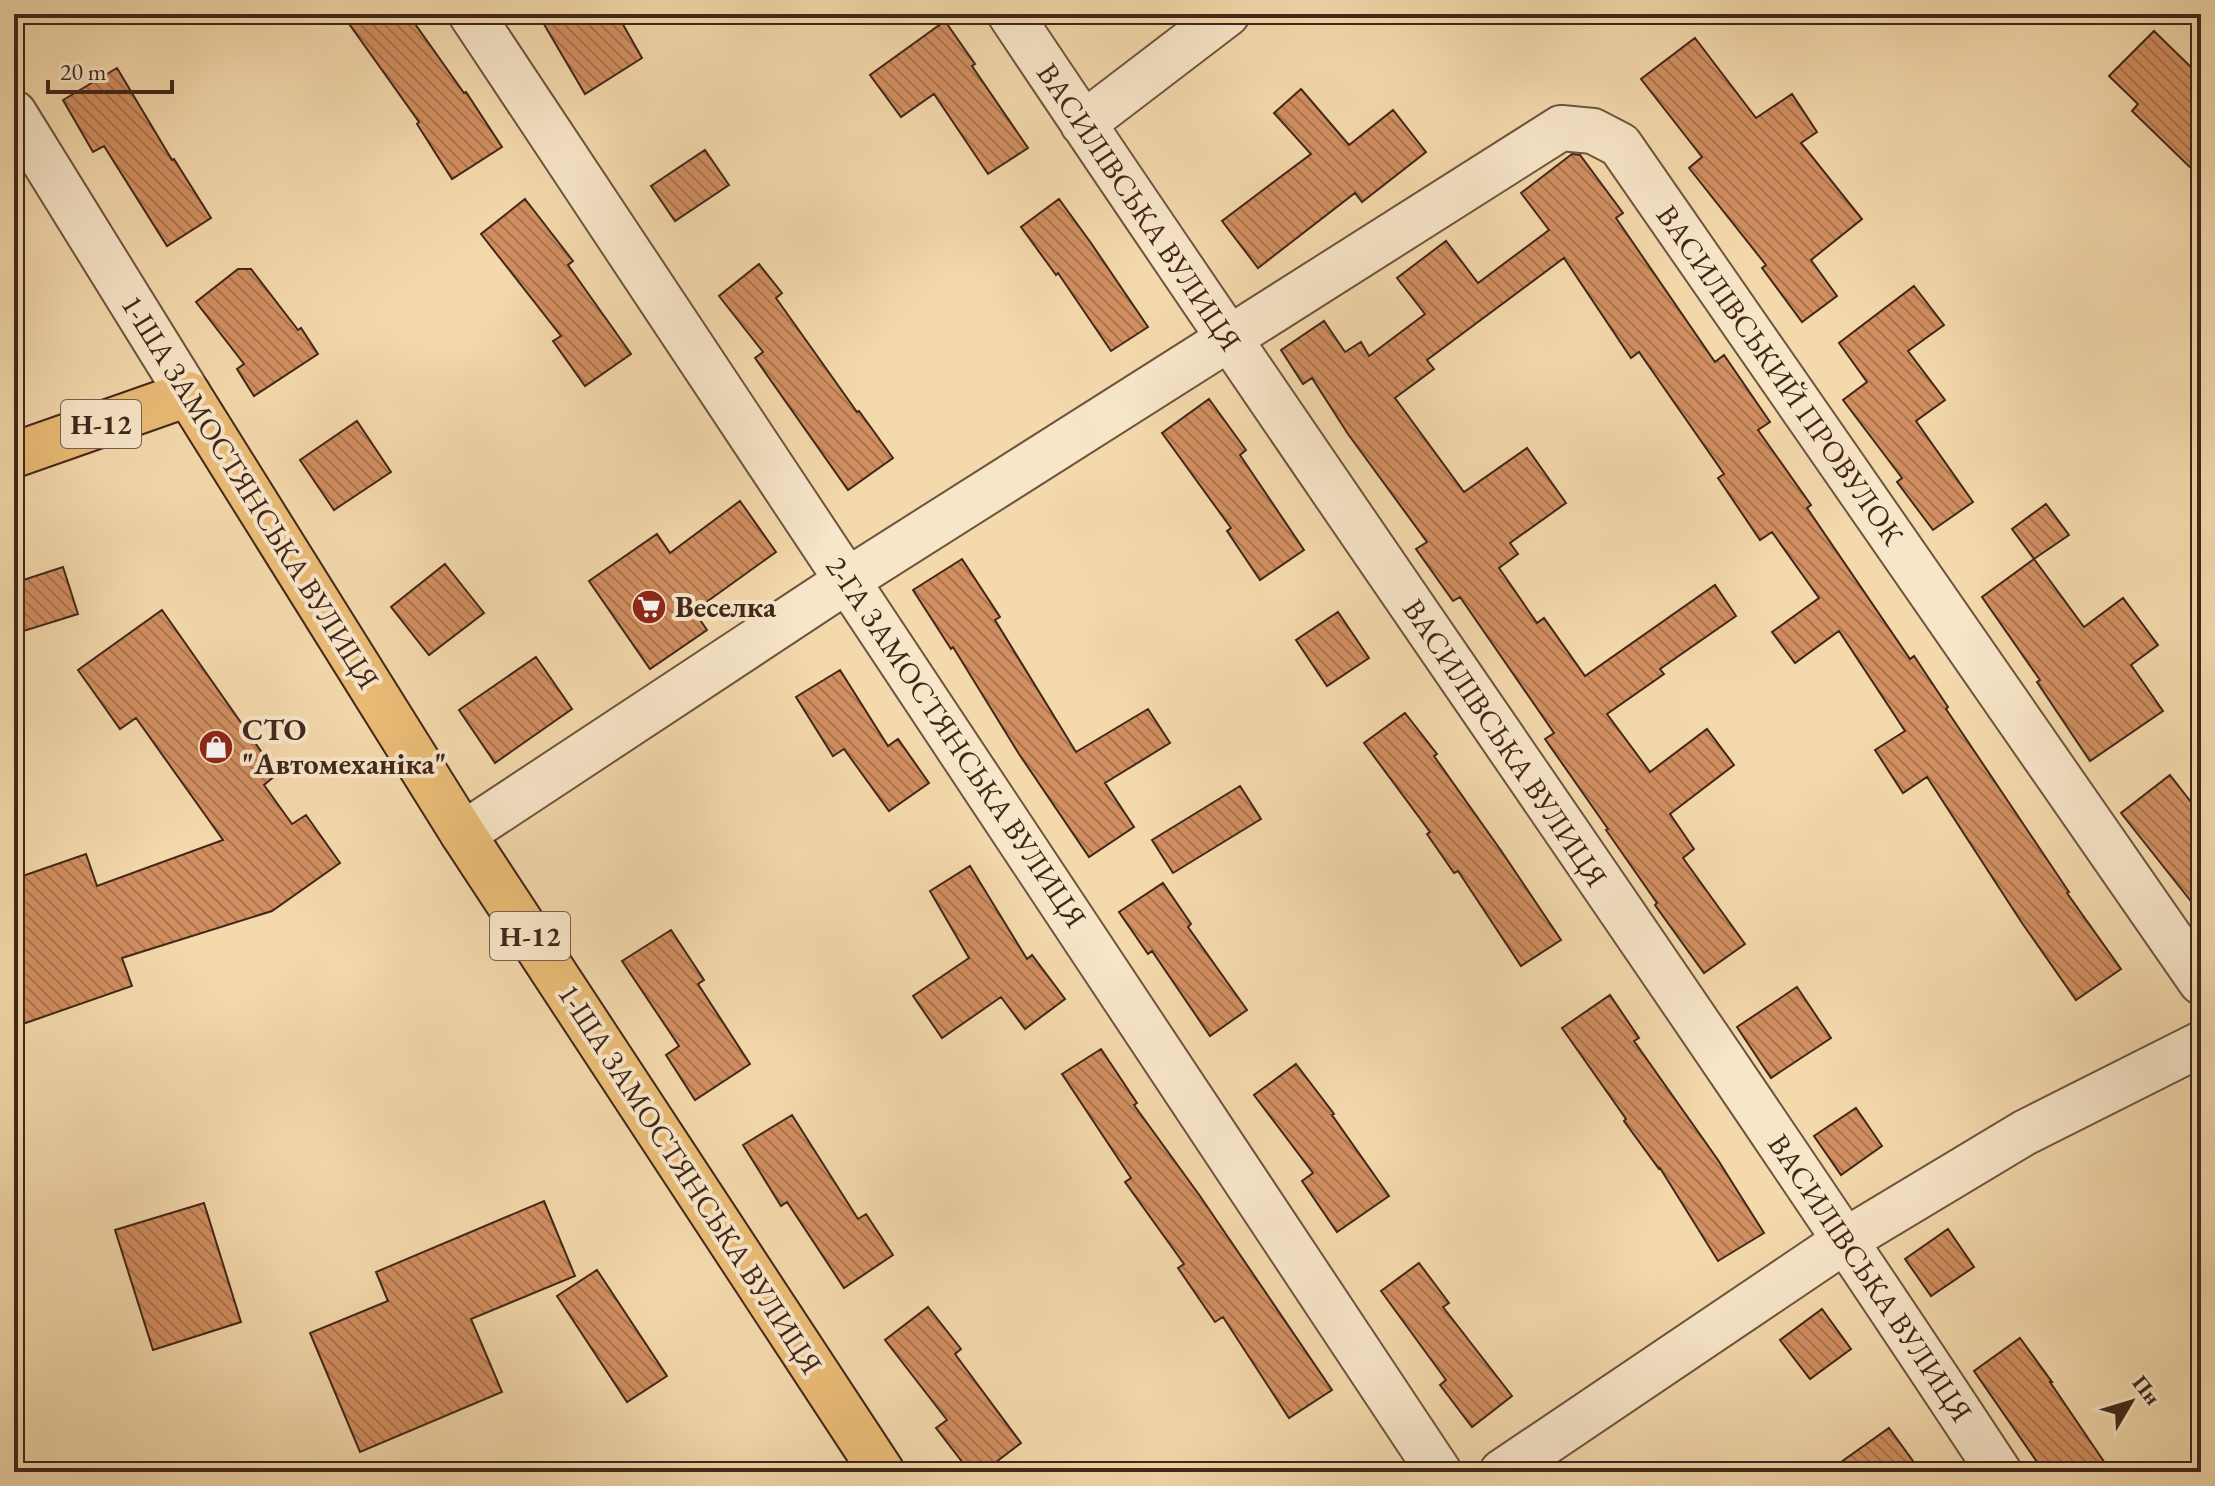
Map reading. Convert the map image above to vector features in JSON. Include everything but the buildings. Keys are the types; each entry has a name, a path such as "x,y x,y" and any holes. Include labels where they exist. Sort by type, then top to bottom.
{"main road":[{"name":"Н-12","path":"14,455 188,394"},
{"name":"1-ША ЗАМОСТЯНСЬКА ВУЛИЦЯ","path":"188,394 463,834 882,1472"}],"street":[{"name":"2-ГА ЗАМОСТЯНСЬКА ВУЛИЦЯ","path":"471,14 1439,1472"},
{"name":"ВАСИЛІВСЬКА ВУЛИЦЯ","path":"1010,14 1227,339 1846,1240 1999,1472"},
{"path":"1083,124 1227,14"},
{"name":"1-ША ЗАМОСТЯНСЬКА ВУЛИЦЯ","path":"14,113 188,394"},
{"name":"ВАСИЛІВСЬКИЙ ПРОВУЛОК","path":"463,834 848,580 1561,128 1593,131 1620,145 2201,982"},
{"path":"1502,1472 1846,1240 2024,1133 2201,1044"}],"place":[{"name":"Веселка","path":"649,607"},
{"name":"СТО \"Автомеханіка\"","path":"216,747"}]}
